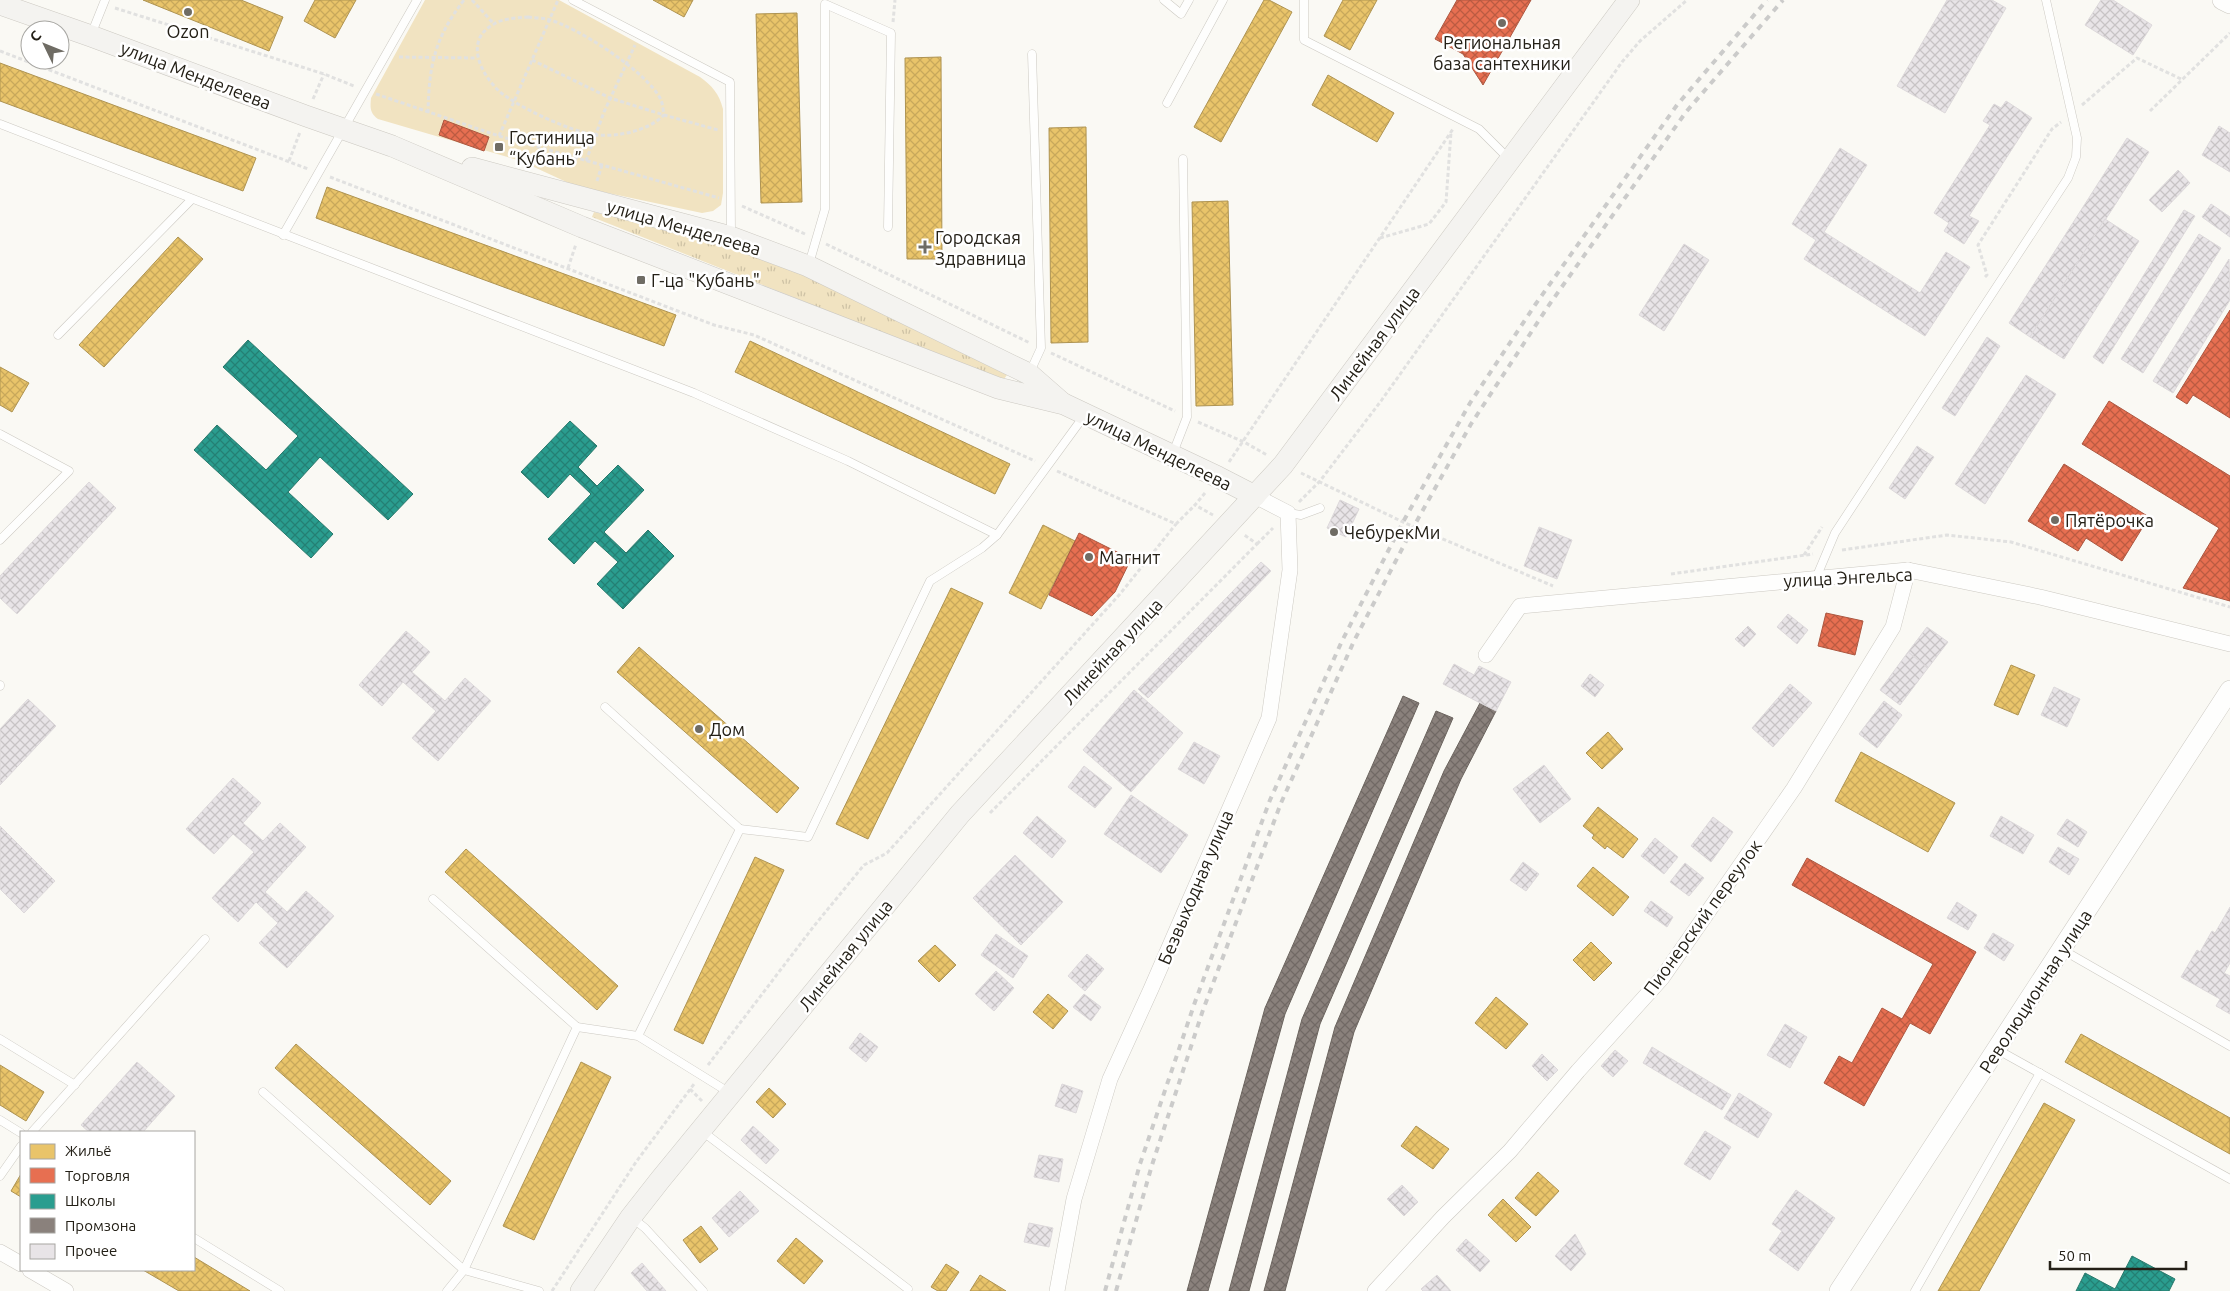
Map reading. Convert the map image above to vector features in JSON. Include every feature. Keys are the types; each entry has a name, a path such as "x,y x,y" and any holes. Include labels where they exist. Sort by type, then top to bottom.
{"main road":[{"name":"Линейная улица","path":"581,1291 631,1216 960,814 1283,464 1629,0"},
{"name":"улица Менделеева","path":"0,4 392,146 582,227 928,362 998,388 1064,404 1255,496"},
{"name":"улица Менделеева","path":"392,146 732,237 808,266 1029,374 1064,404"}],"street":[{"path":"2222,0 2230,4"},
{"path":"1255,496 1288,513"},
{"name":"Безвыходная улица","path":"1057,1291 1074,1199 1110,1079 1269,718 1290,570 1288,513"},
{"name":"улица Энгельса","path":"1486,655 1520,606 1908,570 2040,597 2230,644"},
{"name":"Пионерский переулок","path":"1375,1291 1443,1217 1510,1152 1578,1071 1662,978 1794,788 1894,627 1908,570"},
{"name":"Революционная улица","path":"1839,1291 1998,1050 2230,690"},
{"path":"0,1252 20,1263"},
{"path":"32,1271 66,1291"}],"lane":[{"path":"91,36 105,0"},
{"path":"283,235 417,0"},
{"path":"573,0 730,82 732,237"},
{"path":"1164,0 1181,14 1189,0"},
{"path":"1167,103 1223,0"},
{"path":"1304,0 1304,40 1479,129 1510,160"},
{"path":"1816,578 1835,533 2068,178 2076,157 2077,138 2046,0"},
{"path":"808,266 825,210 825,4 891,33 888,227"},
{"path":"1029,374 1041,348 1032,54"},
{"path":"0,124 191,200 694,393 848,461 997,535"},
{"path":"1172,455 1187,417 1183,159"},
{"path":"58,335 191,200"},
{"path":"605,707 740,828 808,837 930,581 982,548 997,535 1086,414"},
{"path":"0,434 68,471 0,540"},
{"path":"1288,513 1301,515 1320,508"},
{"path":"638,1036 740,828"},
{"path":"433,899 577,1027 638,1036 731,1094"},
{"path":"33,1131 205,939"},
{"path":"2061,950 2230,1046"},
{"path":"447,1291 464,1270 577,1027"},
{"path":"0,1039 76,1084"},
{"path":"1998,1050 2230,1180"},
{"path":"1915,1291 2040,1072"},
{"path":"263,1092 464,1270 539,1291"},
{"path":"0,1120 20,1132"},
{"path":"700,1130 908,1289"},
{"path":"0,1176 20,1147"},
{"path":"631,1216 645,1228 703,1291"},
{"path":"195,1239 280,1291"}],"path":[{"path":"428,113 429,76 432,58 447,26 464,0"},
{"path":"472,0 494,24"},
{"path":"500,136 558,0"},
{"path":"891,33 895,0"},
{"path":"1559,588 1403,522 1320,481 1381,401 1622,62 1640,41 1687,0"},
{"path":"528,17 549,20 593,41 626,63 661,100 664,116 656,124 636,131 595,135 543,117 514,102 500,92 485,76 477,58 478,42 494,24 528,17"},
{"path":"2150,110 2230,33"},
{"path":"586,161 610,98 640,36"},
{"path":"0,51 714,325 754,335 1176,524"},
{"path":"386,56 477,58"},
{"path":"1982,283 1987,275 1978,245 2052,129 2137,58 2181,79"},
{"path":"532,60 610,98 664,116 731,133"},
{"path":"552,1291 636,1162 814,926 864,865 887,852 1114,601 1176,524 1195,505 1218,477 1244,442 1460,119"},
{"path":"1380,238 1429,224 1446,202 1451,132"},
{"path":"988,815 1257,544 1229,524 1195,505"},
{"path":"1804,555 1826,522"},
{"path":"1661,575 1947,535 2011,542 2230,608"}],"green space":[{"path":"425,0 559,0 700,77 714,90 723,109 723,193 721,205 713,211 702,213 575,186 521,161 378,119 371,110 371,98"},
{"path":"594,212 718,242 772,260 1005,372 1007,375 1004,379 999,379 592,217"}],"building: Жильё":[{"path":"143,0 241,0 283,17 269,51"},
{"path":"315,0 356,0 335,38 304,21"},
{"path":"653,0 693,0 684,17"},
{"path":"1264,0 1269,0 1292,12 1221,142 1194,127"},
{"path":"1343,0 1377,0 1350,50 1324,36"},
{"path":"797,13 802,202 761,203 756,14"},
{"path":"941,57 942,259 907,259 905,58"},
{"path":"0,63 256,158 243,191 0,101"},
{"path":"1328,75 1394,113 1377,142 1312,105"},
{"path":"1086,127 1088,342 1051,343 1049,128"},
{"path":"327,187 676,315 664,346 316,218"},
{"path":"1228,201 1233,405 1196,406 1192,202"},
{"path":"178,237 203,259 104,367 79,345"},
{"path":"750,341 1010,464 995,494 735,372"},
{"path":"0,367 29,383 12,412 0,405"},
{"path":"1043,525 1075,541 1041,609 1009,593"},
{"path":"951,588 983,603 868,839 836,824"},
{"path":"639,647 799,788 777,813 617,672"},
{"path":"2011,665 2035,675 2018,715 1994,705"},
{"path":"1608,732 1623,749 1602,769 1586,753"},
{"path":"1861,752 1955,803 1928,852 1835,801"},
{"path":"1598,807 1638,839 1623,858 1607,846 1605,849 1592,838 1594,835 1583,826"},
{"path":"466,849 618,986 597,1010 445,872"},
{"path":"755,857 784,870 703,1044 674,1030"},
{"path":"1593,867 1629,897 1613,916 1577,886"},
{"path":"1591,942 1612,963 1594,981 1573,960"},
{"path":"935,945 956,965 939,982 918,961"},
{"path":"1048,994 1068,1011 1053,1029 1033,1012"},
{"path":"1496,997 1528,1024 1506,1049 1475,1023"},
{"path":"2081,1034 2230,1118 2230,1154 2065,1062"},
{"path":"296,1044 451,1181 430,1205 275,1068"},
{"path":"581,1062 611,1077 534,1240 503,1226"},
{"path":"0,1065 44,1092 26,1121 0,1105"},
{"path":"769,1088 786,1104 773,1118 756,1102"},
{"path":"2044,1103 2075,1120 1979,1291 1938,1291"},
{"path":"1416,1126 1449,1149 1433,1169 1401,1146"},
{"path":"1538,1172 1559,1191 1536,1216 1515,1198"},
{"path":"20,1176 20,1196 11,1191"},
{"path":"1503,1199 1531,1227 1516,1242 1488,1215"},
{"path":"701,1226 718,1249 700,1263 683,1240"},
{"path":"796,1238 823,1261 804,1284 777,1261"},
{"path":"195,1258 250,1291 179,1291 145,1271 195,1271"},
{"path":"946,1264 959,1272 946,1291 938,1291 931,1287"},
{"path":"980,1275 1006,1291 970,1291"}],"building: Торговля":[{"path":"1457,0 1531,0 1483,85 1463,54 1435,39"},
{"path":"444,120 489,137 484,151 439,135"},
{"path":"2230,310 2230,418 2193,395 2187,404 2176,397"},
{"path":"2109,401 2230,476 2230,601 2183,588 2219,528 2082,444"},
{"path":"2064,464 2149,517 2122,561 2086,538 2078,551 2028,521"},
{"path":"1079,533 1131,559 1115,592 1092,616 1049,595"},
{"path":"1826,613 1863,621 1855,655 1818,646"},
{"path":"1807,858 1976,952 1930,1034 1910,1023 1864,1106 1824,1083 1839,1056 1852,1063 1882,1008 1902,1019 1933,964 1792,885"}],"building: Школы":[{"path":"248,340 413,494 388,520 320,457 288,492 333,534 311,558 194,450 217,425 266,470 298,436 223,367"},
{"path":"570,421 597,446 578,467 597,486 618,465 644,490 604,532 626,553 648,530 674,556 623,609 597,584 618,562 595,541 574,564 548,539 591,494 570,474 548,498 521,472"},
{"path":"2132,1256 2175,1279 2169,1291 2076,1291 2085,1273 2115,1289"}],"building: Промзона":[{"path":"1403,696 1419,703 1285,1014 1208,1291 1187,1291 1265,1008"},
{"path":"1480,703 1496,711 1461,779 1354,1032 1285,1291 1264,1291 1335,1027 1444,771"},
{"path":"1436,711 1453,718 1320,1024 1249,1291 1229,1291 1302,1019"}],"building: Прочее":[{"path":"1947,0 1992,0 2006,8 1945,113 1897,86"},
{"path":"2101,0 2113,0 2152,25 2133,55 2085,25"},
{"path":"2006,101 2032,118 1969,216 1979,221 1964,244 1944,231 1949,223 1934,213 1990,125 1983,121 1994,104 2001,108"},
{"path":"2219,126 2230,133 2230,172 2202,155"},
{"path":"2127,138 2149,152 2030,337 2009,323"},
{"path":"1840,148 1867,165 1824,232 1920,293 1946,252 1970,267 1925,336 1804,259 1816,240 1792,224"},
{"path":"2178,170 2190,183 2162,212 2149,200"},
{"path":"2211,204 2230,217 2230,237 2202,217"},
{"path":"2184,210 2195,216 2103,364 2093,357"},
{"path":"2105,219 2139,241 2064,359 2030,337"},
{"path":"2199,234 2221,248 2143,373 2121,359"},
{"path":"1684,244 1709,260 1664,331 1639,315"},
{"path":"2229,259 2230,300 2173,393 2153,381"},
{"path":"1987,337 2000,346 1955,416 1942,408"},
{"path":"2026,375 2056,394 1985,504 1955,484"},
{"path":"1917,446 1934,457 1905,499 1889,488"},
{"path":"89,482 116,508 17,614 0,598 0,576"},
{"path":"1340,500 1359,509 1346,537 1327,528"},
{"path":"1539,527 1572,540 1557,579 1524,566"},
{"path":"1261,562 1271,571 1148,698 1138,689"},
{"path":"1788,614 1808,630 1797,644 1777,627"},
{"path":"1748,626 1756,634 1744,647 1735,639"},
{"path":"1927,627 1948,642 1928,668 1908,652"},
{"path":"406,631 430,652 412,672 445,701 465,678 491,701 438,761 412,738 436,711 403,682 382,706 359,685"},
{"path":"1908,652 1928,668 1900,705 1880,690"},
{"path":"1454,664 1474,675 1479,666 1511,682 1496,711 1443,684"},
{"path":"1590,674 1604,685 1595,697 1581,686"},
{"path":"1790,684 1812,703 1773,747 1752,728"},
{"path":"2054,687 2080,699 2067,727 2041,715"},
{"path":"1134,690 1183,733 1131,792 1083,750"},
{"path":"28,699 56,726 0,785 0,729"},
{"path":"1884,701 1902,715 1877,748 1859,734"},
{"path":"1194,742 1220,756 1204,784 1178,769"},
{"path":"1544,765 1571,799 1540,823 1513,789"},
{"path":"1084,766 1112,788 1095,808 1068,787"},
{"path":"233,778 261,803 243,823 263,841 280,823 306,847 265,892 287,912 306,891 334,916 287,968 259,943 278,923 256,902 238,922 212,898 254,852 233,834 214,854 186,829"},
{"path":"1131,795 1188,835 1161,873 1104,834"},
{"path":"1037,816 1066,841 1052,858 1023,833"},
{"path":"2001,816 2034,835 2023,854 1990,836"},
{"path":"1713,817 1733,832 1711,862 1691,846"},
{"path":"2067,819 2087,832 2078,847 2057,834"},
{"path":"0,826 55,881 24,913 0,889"},
{"path":"1655,838 1678,857 1664,874 1641,856"},
{"path":"2058,847 2079,859 2069,875 2049,862"},
{"path":"1015,855 1063,902 1021,945 973,898"},
{"path":"1523,862 1539,874 1526,891 1510,880"},
{"path":"1685,863 1704,878 1689,896 1670,882"},
{"path":"1651,901 1673,917 1667,927 1644,911"},
{"path":"1957,902 1977,915 1968,930 1947,918"},
{"path":"2230,907 2230,963 2224,973 2230,976 2230,1014 2216,1006 2220,999 2181,977 2197,950 2200,952 2212,931 2215,933"},
{"path":"1993,933 2014,945 2004,961 1984,948"},
{"path":"996,934 1028,956 1013,978 981,955"},
{"path":"1087,954 1104,969 1085,991 1068,976"},
{"path":"996,971 1014,988 994,1011 975,994"},
{"path":"1084,994 1101,1007 1091,1021 1073,1007"},
{"path":"1785,1024 1807,1037 1790,1068 1767,1055"},
{"path":"860,1033 878,1047 866,1062 849,1048"},
{"path":"1652,1047 1731,1095 1722,1110 1643,1063"},
{"path":"1615,1050 1628,1061 1613,1077 1601,1066"},
{"path":"1542,1054 1558,1070 1547,1081 1532,1066"},
{"path":"137,1062 175,1096 144,1131 88,1131 81,1125"},
{"path":"1062,1084 1083,1091 1076,1113 1055,1106"},
{"path":"1739,1093 1772,1114 1758,1138 1724,1118"},
{"path":"753,1126 779,1150 766,1164 741,1140"},
{"path":"1705,1131 1731,1147 1710,1180 1684,1164"},
{"path":"1039,1155 1063,1159 1059,1182 1034,1177"},
{"path":"1402,1185 1418,1202 1404,1216 1387,1199"},
{"path":"1796,1190 1835,1218 1798,1271 1769,1250 1782,1231 1772,1224"},
{"path":"740,1191 759,1211 729,1237 712,1218"},
{"path":"1029,1223 1053,1228 1049,1247 1024,1242"},
{"path":"1575,1234 1586,1254 1571,1271 1555,1256"},
{"path":"1466,1239 1490,1261 1480,1272 1456,1250"},
{"path":"642,1263 666,1291 647,1291 631,1273"},
{"path":"1437,1275 1451,1291 1423,1291 1421,1289"}],"railway":[{"path":"1105,1291 1140,1164 1195,1002 1270,800 1342,641 1403,522 1470,403 1535,305 1677,105 1767,0"},
{"path":"1116,1291 1152,1165 1203,1010 1281,803 1354,641 1414,526 1471,424 1549,305 1686,112 1783,0"}],"place":[{"name":"Ozon","path":"188,12"},
{"name":"Региональная база сантехники","path":"1502,23"},
{"name":"Гостиница “Кубань”","path":"499,147"},
{"name":"Городская Здравница","path":"925,247"},
{"name":"Г-ца \"Кубань\"","path":"641,280"},
{"name":"Пятёрочка","path":"2055,520"},
{"name":"ЧебурекМи","path":"1334,532"},
{"name":"Магнит","path":"1089,557"},
{"name":"Дом","path":"699,729"}]}
